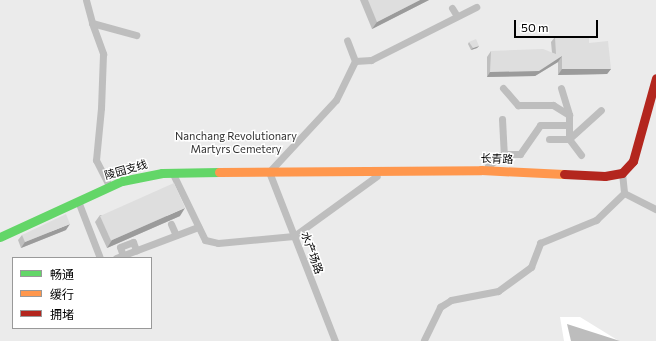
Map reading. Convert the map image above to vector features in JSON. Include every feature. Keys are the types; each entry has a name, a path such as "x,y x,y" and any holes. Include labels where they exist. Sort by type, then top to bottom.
{"street":[{"path":"622,173 633,161 656,78"},
{"name":"陵园支线","path":"0,237 78,199 109,186 171,170 269,172"},
{"name":"长青路","path":"269,172 481,170 605,176 622,173"}],"lane":[{"path":"86,0 103,54 101,108 96,160 109,186"},
{"path":"355,61 371,60 476,7"},
{"path":"452,8 457,16"},
{"path":"92,23 136,35"},
{"path":"269,172 336,100 355,61 348,40"},
{"path":"503,88 518,105 553,106 569,115"},
{"path":"561,88 569,115 569,139 581,155"},
{"path":"549,139 569,139 601,110"},
{"path":"502,119 504,154"},
{"path":"481,170 504,154 520,154 540,126 568,125"},
{"path":"171,170 182,201 205,240 218,243 294,236 383,171"},
{"name":"水产场路","path":"269,172 335,341"},
{"path":"622,173 624,193"},
{"path":"624,193 656,209"},
{"path":"424,340 440,307 451,300 498,291 531,267 540,243 596,220 624,193"},
{"path":"78,199 95,236 100,257"},
{"path":"170,224 176,235"},
{"path":"120,257 198,227"}],"green space":[{"name":"Nanchang Revolutionary Martyrs Cemetery","path":"0,0 656,0 656,341 619,341 580,317 560,317 564,341 0,341"}],"shaded area":[{"path":"567,324 620,341 571,341"}],"building":[{"path":"368,0 420,0 377,22"},
{"path":"589,36 589,43 608,41 611,69 562,69 562,56 539,71 490,72 491,51 543,49 556,54 555,37"},
{"path":"476,39 479,46 473,48 469,42"},
{"path":"174,183 185,208 111,241 100,216"},
{"path":"66,214 70,224 25,242 22,235"}],"traffic: fast":[{"path":"0,237 122,181 162,173 219,172"}],"traffic: slow":[{"path":"219,172 481,170 564,174"}],"traffic: jam":[{"path":"564,174 605,176 622,173 633,161 656,78"}]}
